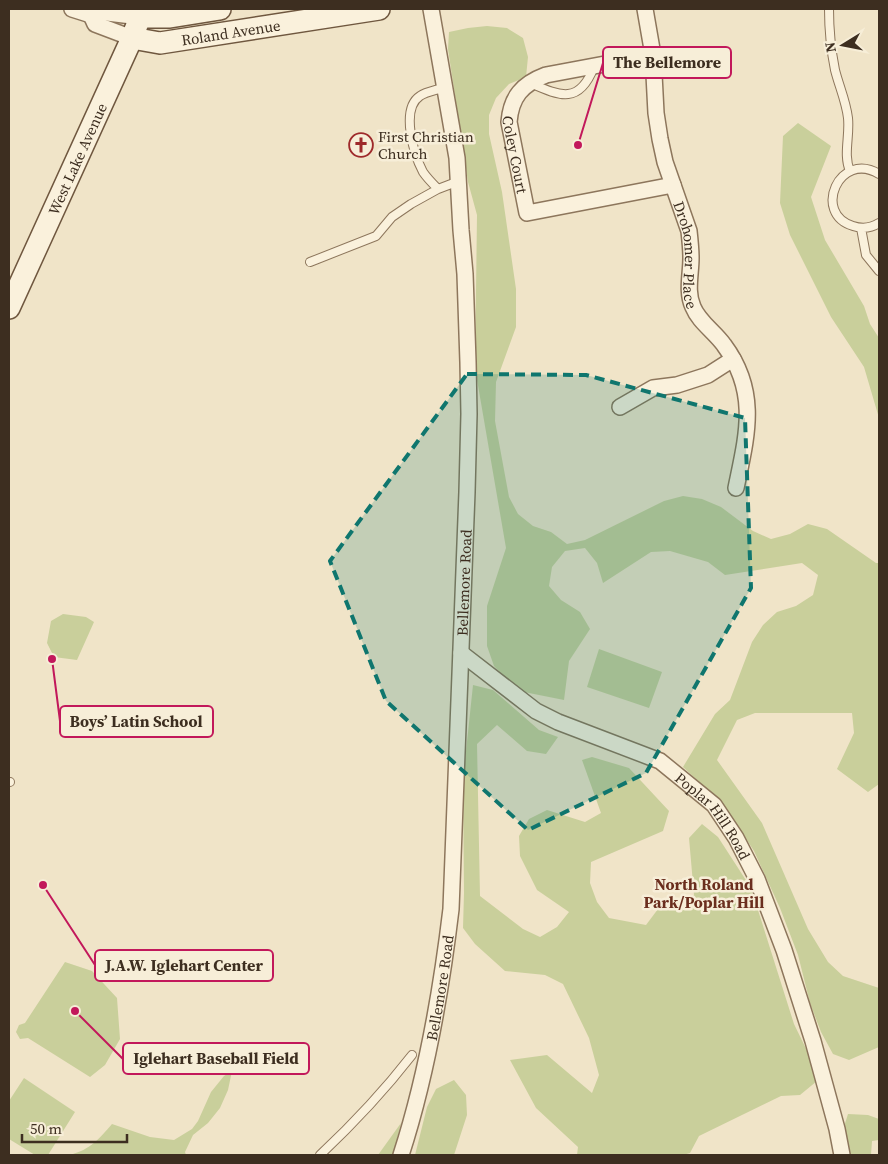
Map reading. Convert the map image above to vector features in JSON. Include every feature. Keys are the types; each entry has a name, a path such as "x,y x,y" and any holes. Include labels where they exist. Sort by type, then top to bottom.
{"street":[{"name":"Roland Avenue","path":"72,9 91,15 99,12 141,13 170,17 220,9"},
{"name":"Roland Avenue","path":"91,15 95,24 132,38 160,43 379,9"},
{"name":"Bellemore Road","path":"402,1155 423,1081 447,940 454,861 469,414 466,304 459,181 454,135 431,9"},
{"name":"Drohomer Place","path":"645,9 653,55 656,113 660,139 665,162 689,231 691,258 690,298 699,318 725,346 744,383 747,396 748,408 745,436 736,488"},
{"name":"West Lake Avenue","path":"9,308 132,38 141,13"},
{"name":"Coley Court","path":"653,55 546,76 530,83 513,99 509,122 526,213 673,185"},
{"path":"620,407 648,390 677,385 708,375 733,360"},
{"name":"Poplar Hill Road","path":"460,653 536,711 558,722 660,760 714,805 736,838 757,879 784,950 813,1041 837,1129 842,1155"}],"lane":[{"path":"830,9 830,41 848,120 846,162 850,171"},
{"path":"530,83 555,94 572,95 586,84 594,67"},
{"path":"438,189 424,174 415,154 410,125 412,104 420,96 446,87"},
{"path":"879,174 869,169 859,168 850,171 842,176 836,184 833,194 833,204 836,213 842,221 860,228 869,227 879,222"},
{"path":"310,262 376,236 392,217 411,204 438,189 459,181"},
{"path":"860,228 866,255 879,271"},
{"path":"320,1155 397,1075 412,1055"}],"highlighted area":[{"path":"467,374 586,375 745,418 751,588 646,773 528,830 386,701 330,561"}],"green space":[{"path":"487,26 507,28 523,38 528,57 526,77 509,84 496,98 489,115 489,134 502,192 516,289 516,327 496,382 495,421 509,497 518,514 533,526 551,532 567,544 585,540 664,501 683,496 702,499 721,507 753,531 771,539 790,534 808,524 827,529 876,563 879,563 879,784 868,792 837,769 854,733 852,713 755,713 737,720 717,760 762,823 808,929 828,962 843,976 879,988 879,1047 849,1060 833,1054 821,1032 810,1003 798,955 780,908 754,851 724,805 683,767 715,714 730,700 752,642 763,625 777,612 796,606 813,595 818,575 802,563 725,575 708,562 670,551 651,552 603,583 597,563 585,548 565,551 552,567 549,586 561,600 580,612 590,629 569,661 564,700 524,692 508,681 494,666 487,646 487,606 506,548 475,368 477,215 468,182 448,49 449,32"},
{"path":"798,123 831,146 811,197 825,240 864,306 870,324 879,338 879,418 864,367 831,317 790,235 780,203 783,136"},
{"path":"63,614 86,617 94,622 77,660 54,657 47,643 51,621"},
{"path":"599,649 662,672 649,708 587,687"},
{"path":"473,685 493,690 539,730 558,737 546,754 527,751 497,725 477,744 480,896 523,929 540,937 557,927 569,912 537,890 520,856 519,836 529,819 547,810 585,822 601,813 582,760 592,757 629,768 669,811 663,831 591,862 590,883 597,902 609,918 646,925 658,909 694,895 689,838 702,824 718,837 751,888 794,1024 812,1061 817,1081 800,1095 781,1096 699,1136 690,1153 683,1155 577,1155 578,1147 536,1108 510,1060 547,1055 592,1093 599,1075 589,1038 563,984 545,975 505,971 475,944 463,928 463,780"},
{"path":"65,962 92,971 117,998 120,1039 105,1065 90,1077 28,1038 20,1039 16,1032 19,1025 25,1023"},
{"path":"232,1071 228,1090 220,1108 208,1123 193,1135 185,1152 186,1155 70,1155 94,1143 112,1124 150,1137 174,1140 192,1129 198,1121 211,1092 224,1076"},
{"path":"24,1078 75,1112 48,1155 35,1155 9,1139 9,1101"},
{"path":"454,1080 466,1095 467,1115 454,1155 415,1155 427,1107 436,1089"},
{"path":"848,1114 868,1115 879,1119 879,1140 872,1141 871,1155 849,1155 842,1133"},
{"path":"401,1123 393,1155 378,1155"}],"place":[{"name":"First Christian Church","path":"361,145"},
{"name":"The Bellemore","path":"578,145"},
{"name":"Boys’ Latin School","path":"52,659"},
{"name":"J.A.W. Iglehart Center","path":"43,885"},
{"name":"Iglehart Baseball Field","path":"75,1011"}],"district":[{"name":"North Roland Park/Poplar Hill","path":"704,893"}]}
